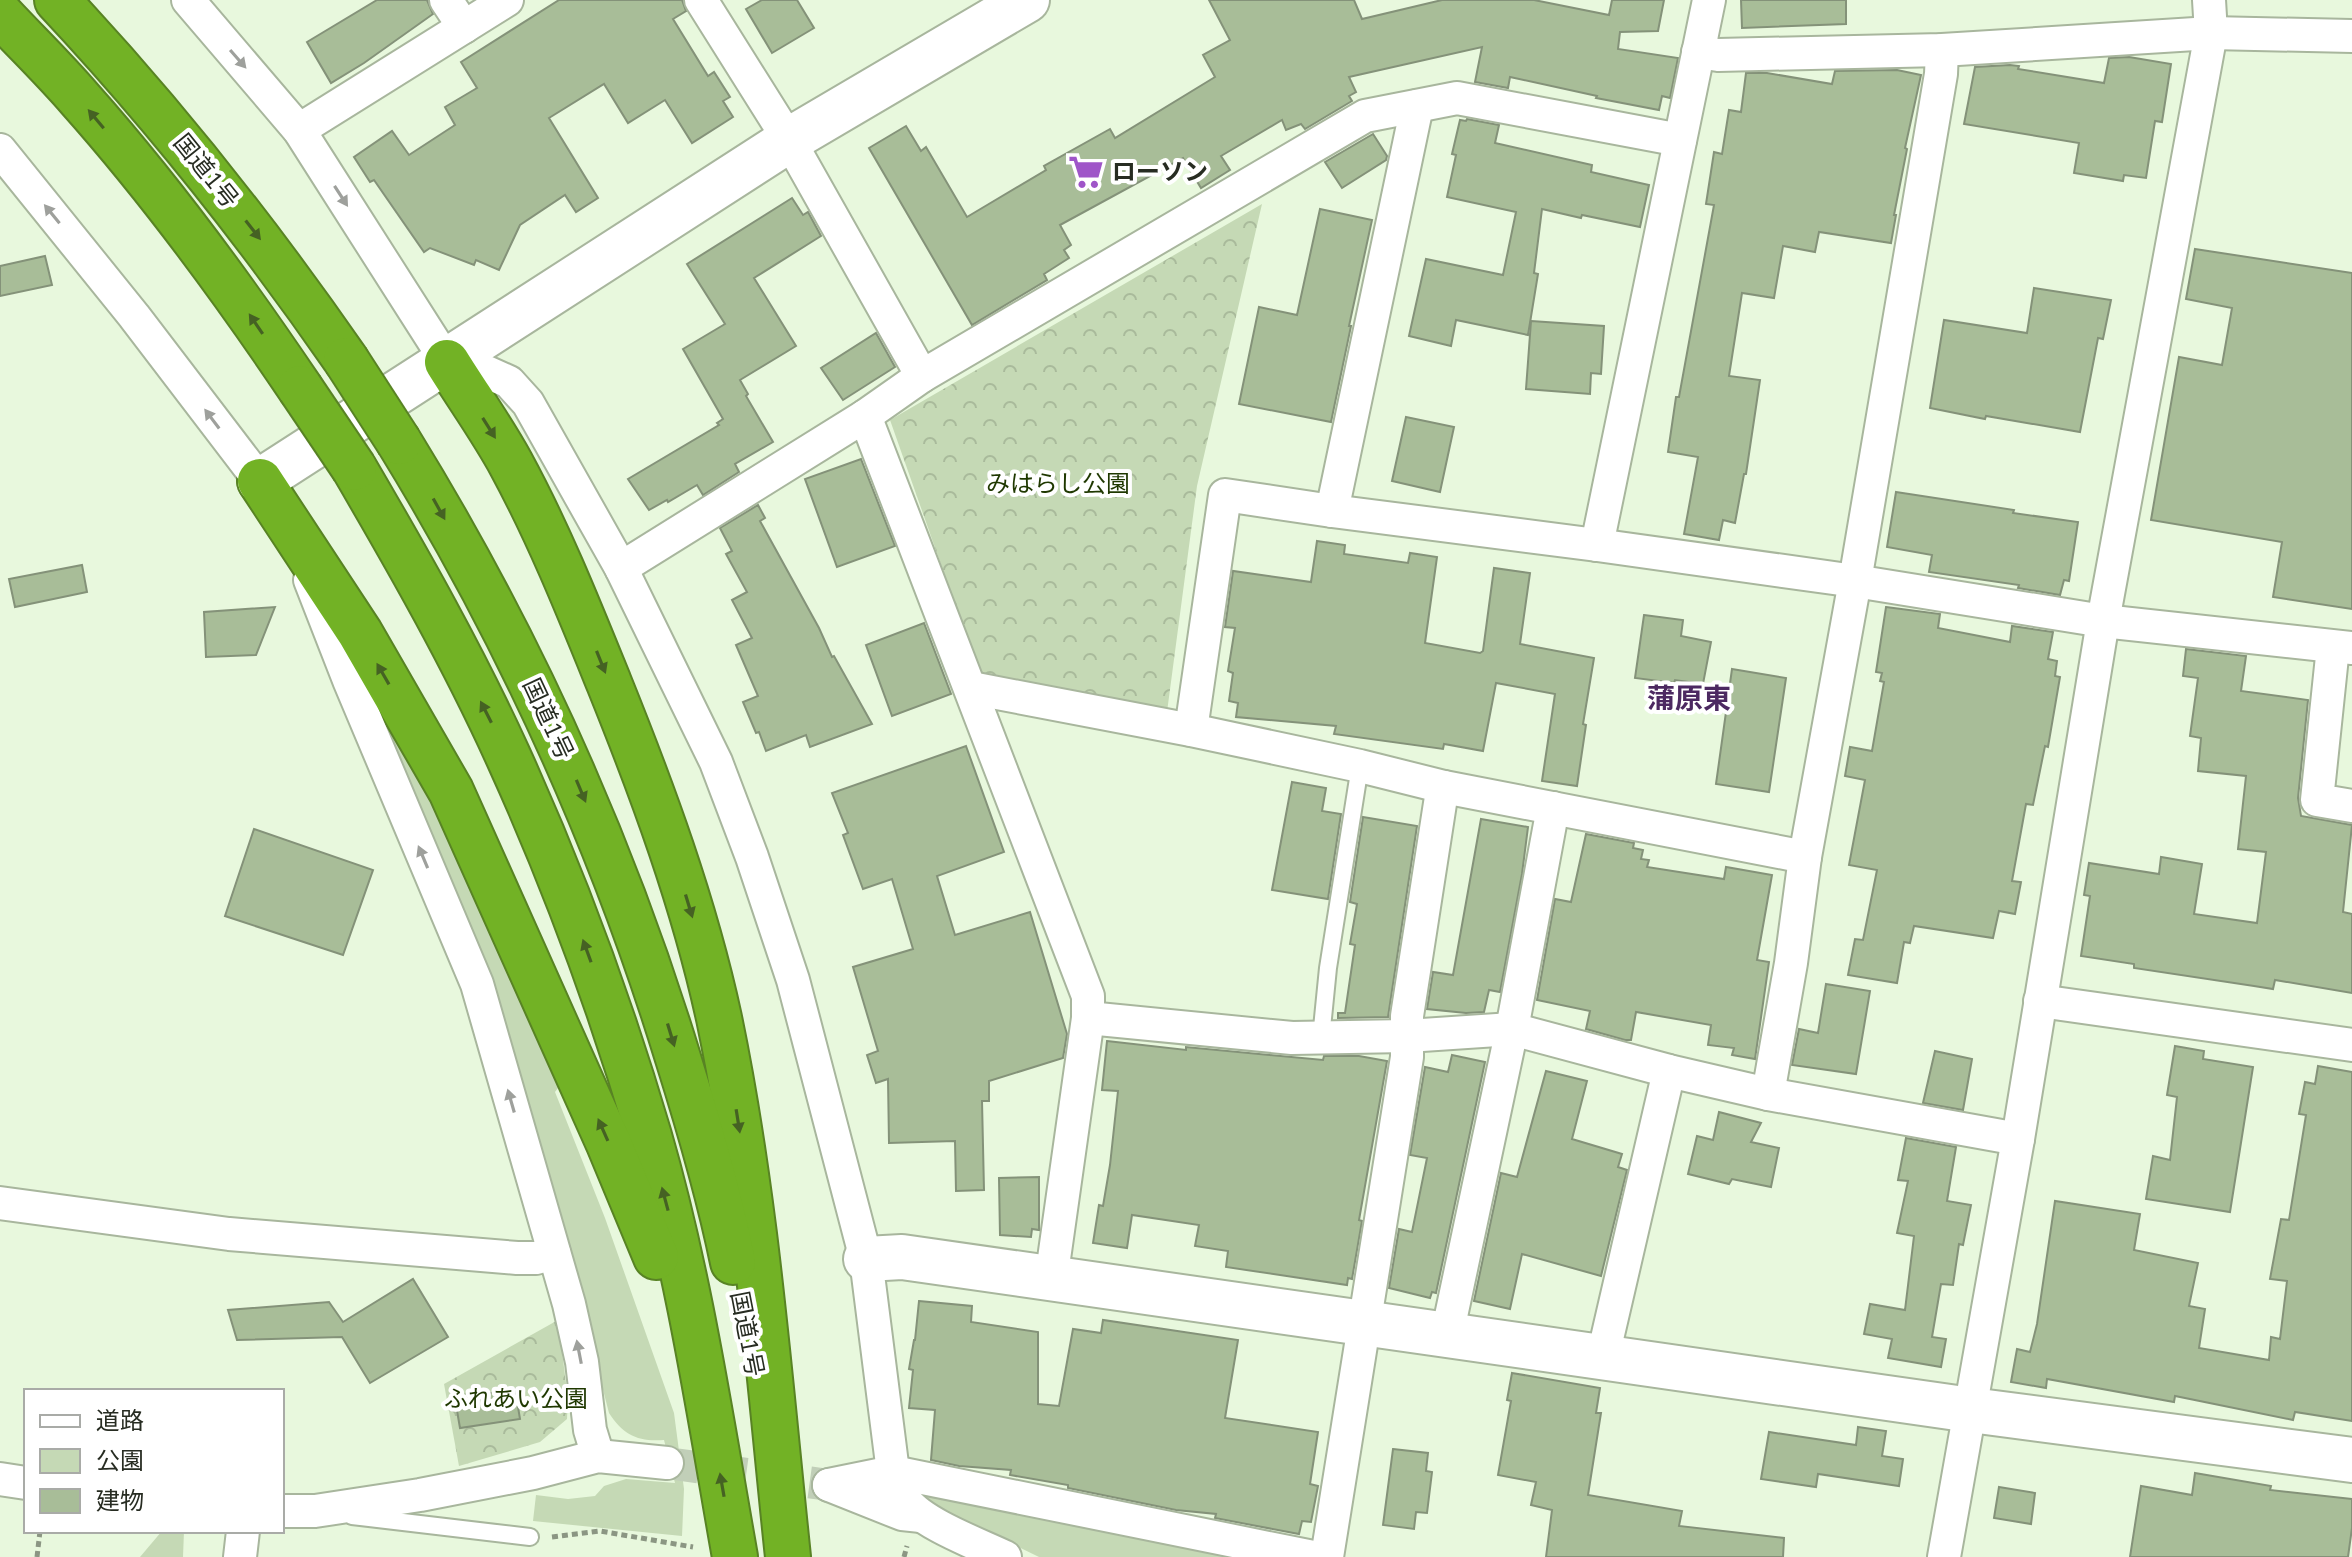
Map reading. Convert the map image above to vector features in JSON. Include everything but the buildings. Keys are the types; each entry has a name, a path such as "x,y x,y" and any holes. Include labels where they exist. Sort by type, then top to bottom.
{"highway":[{"name":"国道1号","path":"57,0 195,156 283,269 346,360 429,492 494,609 558,737 612,866 658,991 696,1115 731,1249 787,1557"},
{"path":"0,14 79,98 158,193 240,300 354,468 448,636 508,755 560,876 649,1136 682,1264 735,1557"},
{"path":"447,362 510,463 572,590 668,839 697,931 718,1016 749,1196 787,1557"},
{"path":"260,481 360,633 451,791 640,1216 710,1412"}],"street":[{"path":"188,0 299,130 447,362 480,369 509,382 528,403 621,568 716,762 793,980 866,1259 893,1472 906,1502 921,1516 1005,1557"},
{"path":"446,0 464,27"},
{"path":"299,130 507,0"},
{"path":"701,0 789,140 922,376"},
{"path":"0,150 134,316 260,481 789,140 1027,0"},
{"path":"1597,545 1709,0"},
{"path":"1944,1557 2018,1139 2103,621 2211,33 2209,0"},
{"path":"1698,52 1718,55 1942,50 2211,33 2352,36"},
{"path":"1768,1094 1791,963 1805,857 1941,74 1942,50"},
{"path":"621,568 865,416 922,376 1365,116 1457,98 1680,140"},
{"path":"1332,511 1417,106"},
{"path":"865,416 1088,996 1088,1018 1051,1280"},
{"path":"1191,730 1225,495 1855,581 2103,621 2343,648 2317,800 2352,806"},
{"path":"288,521 349,680 477,984 569,1304 582,1362 590,1430 598,1456"},
{"path":"971,688 1191,730 1444,787 1805,857"},
{"path":"1327,1557 1407,1057 1407,1016 1444,787"},
{"path":"1447,1335 1512,1029 1553,808"},
{"path":"2040,1001 2352,1045"},
{"path":"1088,1018 1292,1038 1407,1036 1512,1029 1768,1094 2018,1139"},
{"path":"1603,1356 1669,1071"},
{"path":"0,1203 229,1234 517,1258 536,1258 554,1253"},
{"path":"866,1259 902,1257 1971,1410 2352,1460"},
{"path":"284,1511 315,1511 420,1495 533,1473 598,1456 667,1463"},
{"path":"921,1516 902,1514 829,1485 893,1472 1313,1557"},
{"path":"0,1479 24,1483"},
{"path":"240,1557 243,1533"}],"lane":[{"path":"1321,1038 1328,968 1360,766"},
{"path":"315,1511 530,1537"}],"path":[{"path":"530,1537 600,1531 693,1547"},
{"path":"37,1557 40,1533"}],"green space":[{"name":"みはらし公園","path":"1262,204 1197,486 1167,712 981,678 890,420"},
{"path":"367,689 393,712 561,1084 555,1092 605,1218 674,1413 684,1489 682,1536 533,1521 536,1495 568,1499 595,1496 604,1486 626,1479 675,1483 664,1440 632,1436 609,1413 534,1122 482,962"},
{"name":"ふれあい公園","path":"558,1320 568,1399 567,1419 540,1442 459,1466 444,1384"},
{"path":"940,1494 1022,1515 1230,1557 1039,1557 919,1498"},
{"path":"160,1533 184,1533 183,1557 140,1557"}],"tunnel":[{"path":"667,1463 829,1485"}],"place":[{"name":"ローソン","path":"1086,172"}],"district":[{"name":"蒲原東","path":"1689,699"}]}
